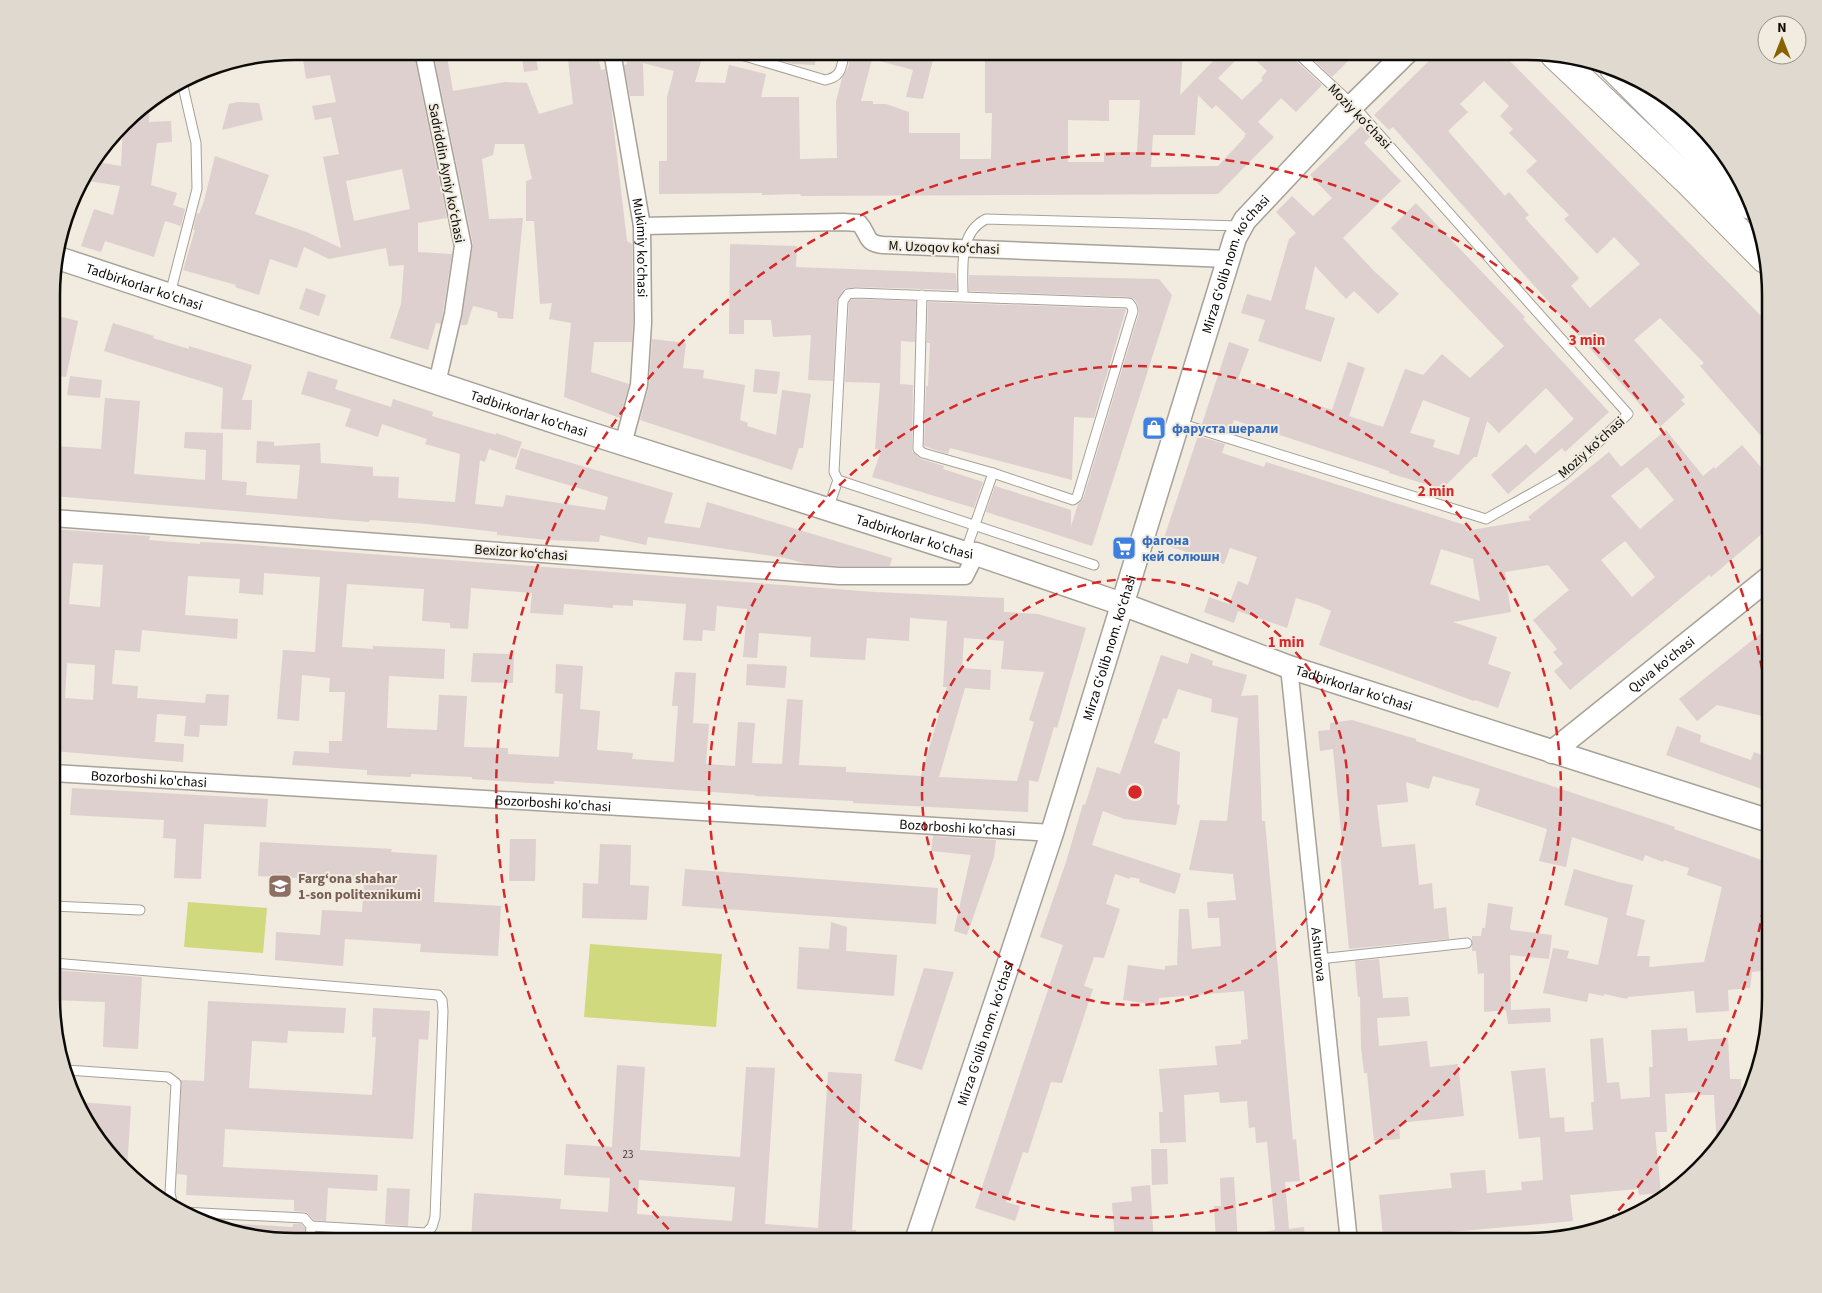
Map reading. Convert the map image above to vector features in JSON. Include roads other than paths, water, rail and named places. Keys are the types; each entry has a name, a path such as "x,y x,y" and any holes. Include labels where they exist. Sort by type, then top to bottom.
{"highway":[{"path":"1565,63 1686,179 1757,251"},
{"path":"1629,83 1739,193"}],"main road":[{"name":"Mirza G‘olib nom. ko‘chasi","path":"919,1233 1052,833 1228,259 1240,226 1353,105 1399,60"},
{"name":"Tadbirkorlar ko'chasi","path":"63,260 623,444 1122,604 1289,667 1762,818"},
{"name":"Quva ko'chasi","path":"1552,752 1762,583"}],"street":[{"name":"Sadriddin Ayniy koʻchasi","path":"425,60 463,246 453,314 436,382"},
{"name":"Mukimiy ko'chasi","path":"613,60 642,226 643,323 639,386 623,444"},
{"name":"M. Uzoqov koʻchasi","path":"642,226 859,222 866,230 867,239 872,244 1228,259"},
{"name":"Bexizor koʻchasi","path":"60,519 839,576 964,576 970,554"},
{"name":"Ashurova","path":"1289,667 1348,1233"},
{"name":"Bozorboshi ko'chasi","path":"60,773 1052,833"}],"lane":[{"path":"758,60 826,80 834,79 840,73 843,60"},
{"name":"Moziy koʻchasi","path":"1178,422 1486,520 1564,475 1628,414 1353,105 1305,60"},
{"path":"170,295 197,189 196,143 183,88"},
{"path":"963,296 965,247 971,229 977,223 986,219 1240,226"},
{"path":"922,295 918,449 923,453 993,473 1073,500 1077,497 1133,311 1132,306 1129,303 963,296 856,293 848,294 843,301 834,472 838,480 974,527 1094,565"},
{"path":"970,554 974,527 993,473"},
{"path":"828,509 838,480"},
{"path":"60,906 140,910"},
{"path":"1319,959 1466,943"},
{"path":"60,964 438,995 442,1000 435,1217 432,1228 426,1233 311,1226"},
{"path":"71,1070 168,1077 176,1083 171,1198"},
{"path":"200,1213 304,1218 311,1226 311,1233"}],"place":[{"name":"фаруста шерали","path":"1154,428"},
{"name":"фагона кей солюшн","path":"1124,548"},
{"name":"Farg‘ona shahar 1-son politexnikumi","path":"280,886"}]}
